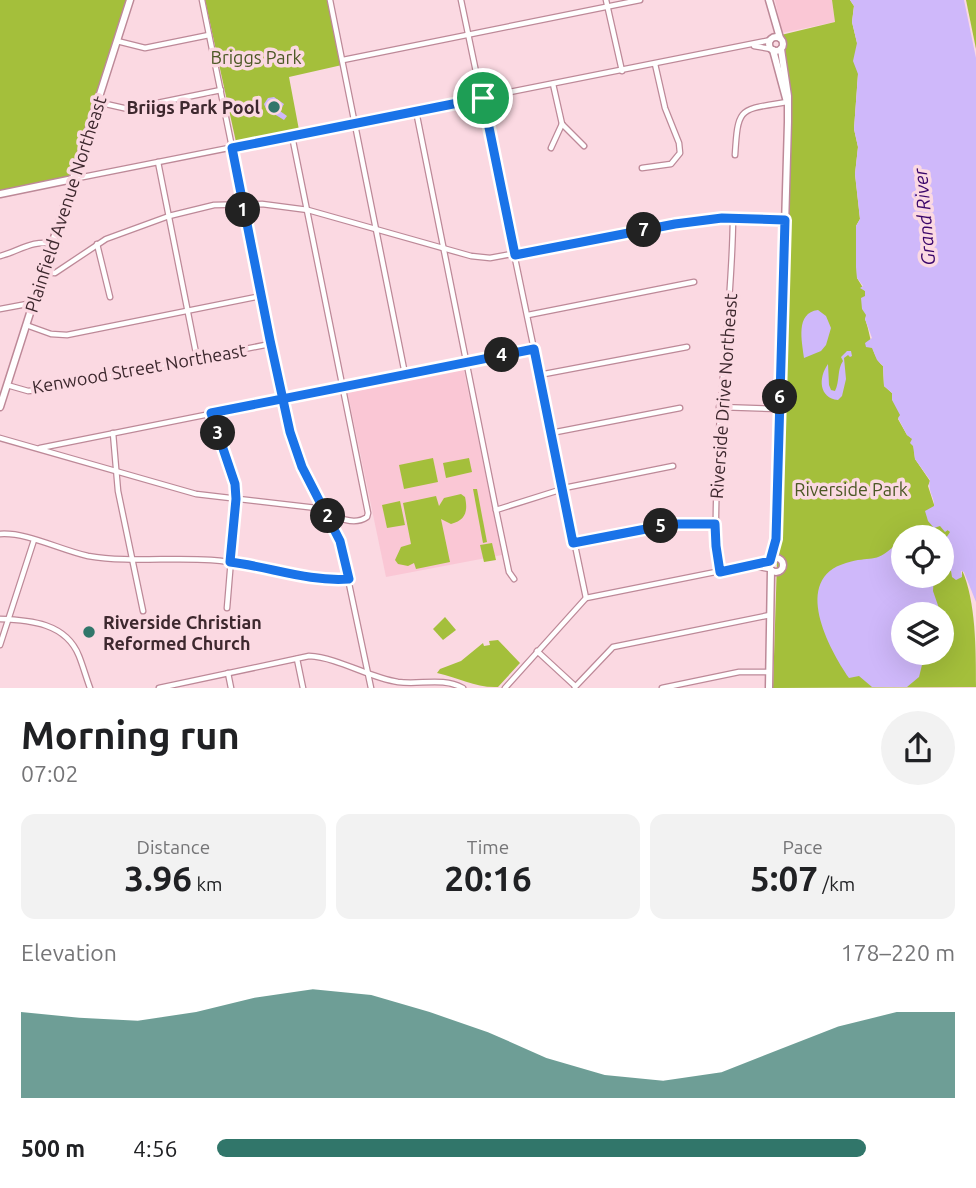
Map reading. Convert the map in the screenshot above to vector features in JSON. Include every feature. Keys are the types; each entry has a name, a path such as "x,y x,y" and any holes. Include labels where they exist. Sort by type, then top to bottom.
{"main road":[{"name":"Plainfield Avenue Northeast","path":"0,407 130,0"},
{"path":"769,0 774,39 772,50 780,65 788,96 776,539 771,560 769,688"},
{"path":"774,39 783,43 780,65"},
{"path":"772,50 781,49"},
{"path":"0,194 72,179"},
{"path":"771,593 783,566 776,539"},
{"path":"771,560 780,559"},
{"path":"771,570 779,571"}],"street":[{"path":"202,0 290,432 302,467 340,541 371,688"},
{"path":"330,0 405,374"},
{"path":"461,0 586,598"},
{"path":"344,60 607,3 640,0"},
{"path":"607,3 622,71"},
{"path":"117,41 145,48 209,35"},
{"path":"72,179 774,39"},
{"path":"749,46 772,50"},
{"path":"642,168 671,164 680,153 679,143 665,108 655,64"},
{"path":"553,84 562,124 584,146"},
{"path":"97,102 128,109 220,90"},
{"path":"735,155 740,116 754,108 787,102"},
{"path":"415,111 509,572 514,579"},
{"path":"551,148 562,124"},
{"path":"0,438 196,494 325,509 334,517 359,522 367,517 292,135"},
{"path":"158,162 197,358"},
{"path":"43,272 55,273 97,244 169,216 196,208 242,204 308,210 478,257 515,255 675,224 722,218 785,220"},
{"name":"Riverside Drive Northeast","path":"720,572 715,524 719,407 730,302 733,219"},
{"path":"0,256 21,247 46,242 52,244"},
{"path":"97,244 110,297"},
{"path":"528,315 694,282"},
{"path":"26,325 51,334 67,335 261,296"},
{"path":"0,309 32,305"},
{"name":"Kenwood Street Northeast","path":"7,385 28,391 38,390 270,344"},
{"path":"539,375 687,347"},
{"path":"40,448 534,349"},
{"path":"719,407 780,410"},
{"path":"551,433 680,408"},
{"path":"211,413 228,460 236,499 227,608"},
{"path":"113,433 118,491 143,611"},
{"path":"496,510 563,489 673,466"},
{"path":"573,543 672,524 715,524"},
{"path":"0,534 88,555 133,561 187,559 230,562 260,566 305,578 349,579"},
{"path":"0,645 34,540"},
{"path":"505,688 586,598 771,560"},
{"path":"751,566 771,570"},
{"path":"537,651 576,687 613,647 771,615"},
{"path":"0,620 44,623 64,636 78,654 90,688"},
{"path":"159,688 309,656 327,658 368,675 407,682 445,681 463,688"},
{"path":"297,659 303,688"},
{"path":"228,673 231,688"},
{"path":"662,688 739,673 769,673"}],"shaded area":[{"path":"775,0 832,0 835,22 782,33"},
{"path":"463,366 502,555 386,577 347,390"}],"green space":[{"path":"0,0 128,0 69,178 0,191"},
{"name":"Briggs Park","path":"205,0 327,0 342,65 289,77 299,130 236,142"},
{"name":"Riverside Park","path":"832,0 850,0 854,6 852,22 857,43 858,74 854,129 858,147 855,174 860,219 856,226 857,278 865,291 865,319 874,351 883,366 884,386 892,393 901,415 898,419 907,435 913,439 915,459 930,481 928,486 941,525 891,525 891,588 954,588 954,556 962,577 962,570 967,582 970,596 976,687 773,688 791,121 785,44 781,35 835,22"},
{"path":"966,0 976,0 976,49"},
{"path":"433,458 438,482 404,489 399,465"},
{"path":"469,458 472,472 446,478 443,463"},
{"path":"473,489 477,489 487,542 483,543"},
{"path":"461,494 466,502 463,517 451,524 441,519 450,562 416,569 414,563 408,566 398,564 395,560 401,547 411,544 403,503 436,496 439,506 444,498"},
{"path":"400,501 405,525 387,528 382,505"},
{"path":"492,543 496,560 484,562 480,545"},
{"path":"445,617 456,630 443,640 433,629"},
{"path":"498,640 520,663 498,687 475,684 437,673 440,669 461,661 483,643 484,646 490,645 489,641"}],"water":[{"name":"Grand River","path":"850,0 964,0 976,58 976,602 964,572 961,571 962,577 954,578 954,525 931,525 928,521 925,511 934,506 930,480 915,459 910,443 912,439 898,418 900,415 892,400 892,393 884,386 883,366 872,348 866,347 865,343 872,338 862,309 861,298 865,296 865,291 860,288 863,286 857,278 856,267 856,226 860,219 855,174 858,147 854,129 858,74 853,61 857,43 852,22 854,6"},
{"name":"Briigs Park Pool","path":"274,97 284,104 280,111 287,116 284,120 266,109 264,104 268,98"},
{"path":"818,310 826,316 831,328 826,345 821,351 804,358 801,336 803,322 811,312"},
{"path":"851,351 852,356 844,358 846,379 842,396 838,400 827,396 824,391 823,375 828,364 829,385 831,390 835,391 843,361 841,357"},
{"path":"891,548 891,588 933,588 937,602 891,602 891,665 922,665 919,677 907,687 872,687 859,676 849,678 832,650 819,616 820,584 830,571 846,563 877,557"}],"place":[{"name":"Briigs Park Pool","path":"274,107"},
{"name":"Riverside Christian Reformed Church","path":"89,632"}],"route":[{"path":"483,98 232,148 243,209 270,340 283,398 290,432 302,467 340,541 349,579 305,578 260,566 230,562 235,484 211,413 283,398 534,349 573,543 672,524 715,524 716,555 720,572 770,561 776,539 785,220 722,218 675,224 515,255 483,98"}]}
